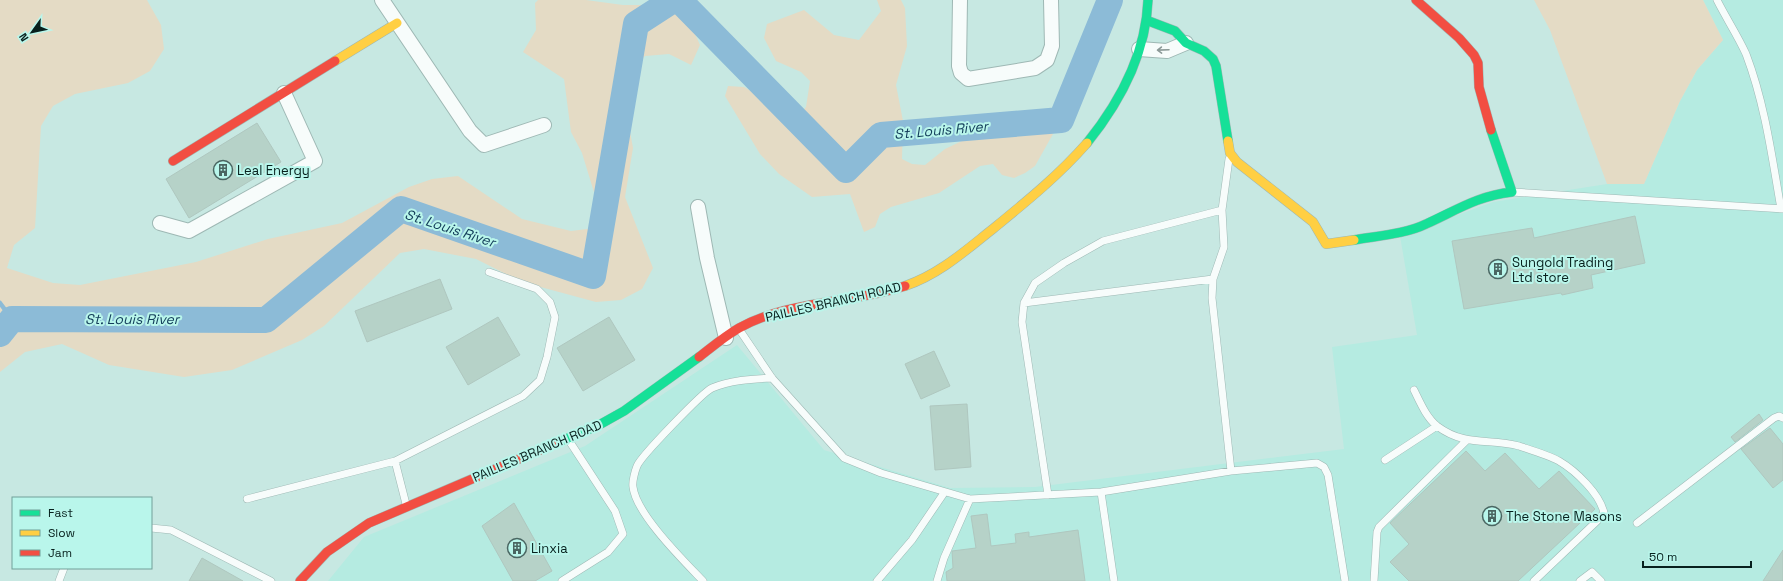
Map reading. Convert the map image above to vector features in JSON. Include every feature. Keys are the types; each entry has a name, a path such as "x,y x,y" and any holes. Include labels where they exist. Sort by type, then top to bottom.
{"main road":[{"name":"PAILLES BRANCH ROAD","path":"300,581 324,553 349,534 407,506 599,425 624,411 739,328 768,315 892,290 933,274 953,261 1060,174 1081,152 1110,114 1133,69 1140,49 1146,20 1148,0"},
{"path":"1146,20 1175,31 1186,43 1204,51 1214,59 1230,153 1237,162 1313,222 1326,244 1385,235 1425,225 1459,207 1492,194 1512,192 1489,122 1479,85 1478,63 1473,55 1455,36 1416,0"},
{"path":"173,161 397,23"}],"street":[{"path":"382,0 470,131 484,145 544,125"},
{"path":"960,0 959,66 961,73 968,80 1035,68 1047,60 1052,46 1051,0"},
{"path":"1140,49 1167,52 1186,43"},
{"path":"160,223 189,231 315,161 284,93"},
{"path":"698,207 707,258 726,338"}],"lane":[{"path":"1512,192 1683,201 1782,209 1759,93 1745,53 1717,0"},
{"path":"1230,153 1222,210 1224,247 1213,279 1212,298 1231,471"},
{"path":"1048,495 1022,322 1024,303 1035,283 1064,263 1103,241 1222,210"},
{"path":"247,499 395,461 523,396 540,380 555,317 550,302 537,289 488,272"},
{"path":"1024,303 1213,279"},
{"path":"739,328 772,378 844,458 881,473 944,493 970,499 1101,492 1231,471 1308,462 1317,463 1324,467 1328,475 1345,581"},
{"path":"703,581 673,549 638,504 633,486 637,465 655,442 710,388 745,380 772,378"},
{"path":"1414,390 1430,419 1438,426 1466,441 1518,446 1559,461 1584,480 1602,502 1604,513 1534,581"},
{"path":"1637,523 1774,418 1779,416 1783,418"},
{"path":"1385,460 1438,426"},
{"path":"562,581 608,552 623,534 615,511 568,439"},
{"path":"1374,581 1377,532 1379,527 1466,441"},
{"path":"395,461 407,506"},
{"path":"1101,492 1114,581"},
{"path":"877,581 912,540 944,493"},
{"path":"937,581 944,558 970,499"},
{"path":"152,528 171,530 272,581"},
{"path":"59,581 64,569"},
{"path":"1580,581 1592,572 1601,581"}],"shaded area":[{"path":"0,0 147,0 161,25 164,49 150,71 128,83 75,94 53,106 41,126 35,228 14,245 7,268 53,283 80,285 196,262 268,239 342,223 409,187 432,179 458,176 522,219 571,231 595,228 597,202 582,153 571,132 564,79 523,52 536,30 535,3 538,0 586,0 623,5 673,5 690,23 700,45 691,65 669,54 645,56 627,74 624,99 633,148 625,197 653,268 642,289 621,300 596,302 522,282 476,259 424,249 400,253 324,326 302,340 232,370 184,377 109,365 62,344 25,352 0,372"},
{"path":"877,0 901,0 905,8 907,46 896,85 903,121 902,159 912,164 925,165 945,149 1025,111 1053,134 1035,166 1025,173 1014,178 1002,175 993,164 980,166 939,193 891,207 880,214 875,227 864,232 850,194 812,197 779,174 760,154 725,96 728,86 744,87 797,117 806,107 810,81 801,72 776,61 764,38 767,24 804,10 834,35 859,40 881,11"},
{"path":"1534,0 1703,0 1723,40 1697,70 1680,101 1644,184 1607,184 1550,30"},
{"path":"1703,0 1783,0 1783,581 328,581 364,537 585,446 737,345 824,450 950,488 1035,487 1344,449 1332,347 1417,335 1400,236 1493,202 1607,184 1644,184 1680,101 1697,70 1723,40"}],"building":[{"name":"Leal Energy","path":"257,123 281,162 189,218 166,179"},
{"path":"1635,216 1645,263 1591,275 1593,288 1562,295 1561,293 1464,309 1452,241 1532,228 1534,238"},
{"path":"440,279 452,309 367,342 355,311"},
{"path":"498,317 520,355 468,385 446,347"},
{"path":"609,317 635,360 583,391 557,348"},
{"path":"934,351 950,386 921,399 905,364"},
{"path":"967,404 971,467 935,470 930,406"},
{"path":"1759,414 1763,420 1735,442 1731,437"},
{"path":"1770,428 1783,444 1783,480 1773,488 1741,449"},
{"name":"The Stone Masons","path":"1466,451 1485,471 1505,453 1539,489 1559,471 1595,509 1518,581 1409,581 1390,562 1409,544 1390,523"},
{"name":"Linxia","path":"514,503 552,571 535,581 513,581 482,526"},
{"path":"987,514 991,546 1016,543 1015,534 1029,532 1029,537 1078,530 1085,581 947,581 946,572 953,568 952,551 976,548 971,516"},
{"path":"1783,550 1783,581 1763,581"},
{"path":"202,558 243,581 189,581"}],"waterway":[{"name":"St. Louis River","path":"0,334 12,319 266,320 401,209 593,276 636,24 673,0"},
{"name":"St. Louis River","path":"679,0 846,170 881,135 1061,120 1110,0"},
{"path":"0,303 12,319"}],"traffic: fast":[{"path":"1087,143 1110,111 1137,58 1146,20 1148,0"},
{"path":"1146,20 1175,31 1186,43 1204,51 1213,59 1216,66 1228,141"},
{"path":"1354,240 1409,230 1426,224 1478,200 1512,192 1491,130"},
{"path":"554,444 599,425 624,411 699,357"}],"traffic: slow":[{"path":"335,61 397,23"},
{"path":"1228,141 1230,153 1237,162 1313,222 1326,244 1354,240"},
{"path":"905,286 930,275 973,245 1019,208 1065,166 1087,143"}],"traffic: jam":[{"path":"1416,0 1459,38 1474,55 1478,63 1479,87 1491,130"},
{"path":"173,161 335,61"},
{"path":"699,357 739,328 778,312 884,292 905,286"},
{"path":"300,581 327,552 369,523 554,444"}],"place":[{"name":"Leal Energy","path":"223,170"},
{"name":"Sungold Trading Ltd store","path":"1498,269"},
{"name":"The Stone Masons","path":"1492,516"},
{"name":"Linxia","path":"517,548"}]}
